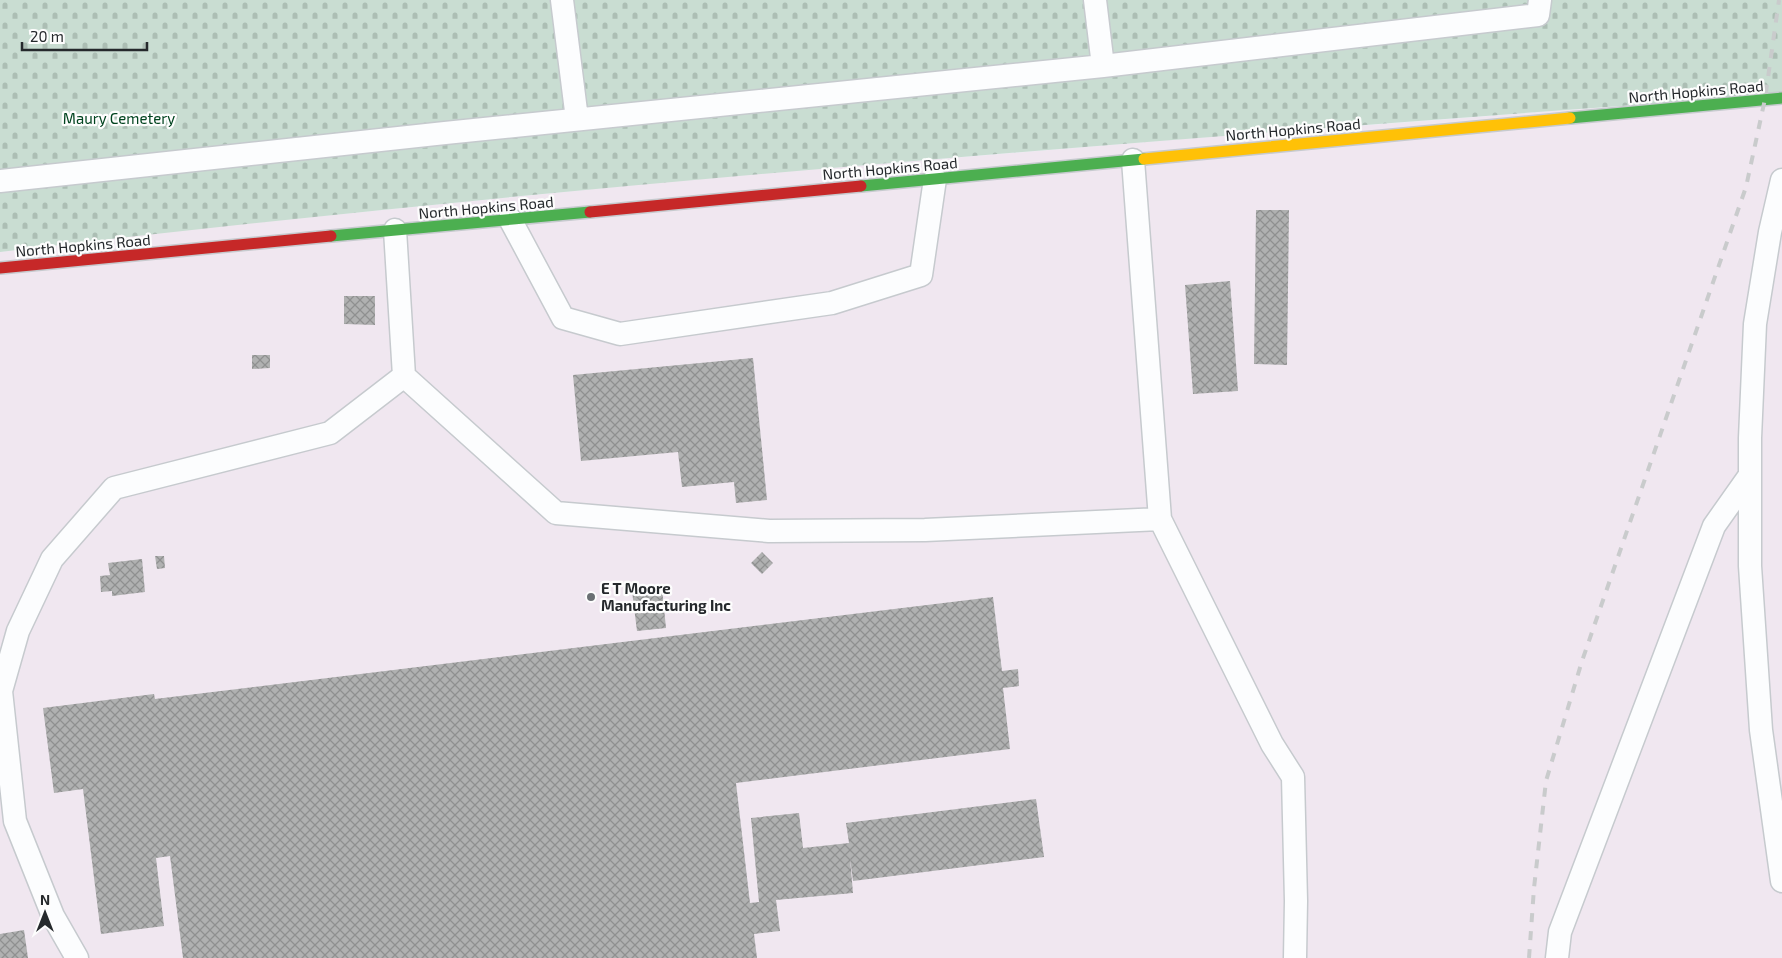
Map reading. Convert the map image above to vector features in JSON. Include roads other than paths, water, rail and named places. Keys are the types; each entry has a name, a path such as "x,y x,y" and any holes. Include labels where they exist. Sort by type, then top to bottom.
{"main road":[{"name":"North Hopkins Road","path":"0,268 1782,98"}],"lane":[{"path":"562,0 577,119"},
{"path":"1095,0 1103,66"},
{"path":"0,181 577,119 1103,66 1538,15 1540,0"},
{"path":"1132,160 1160,519 1272,744 1293,777 1296,901 1294,958"},
{"path":"510,219 563,318 620,334 832,303 921,276 935,179"},
{"path":"1782,180 1770,232 1755,324 1750,475 1750,566 1761,730 1782,881"},
{"path":"395,230 404,376 556,513 769,531 925,530 1160,519"},
{"path":"77,958 53,916 14,821 1,691 18,631 52,558 114,488 330,433 404,376"},
{"path":"1557,958 1560,932 1714,526 1750,475"}],"railway":[{"path":"1529,958 1534,888 1546,781 1582,661 1746,187 1765,99 1779,0"}],"place":[{"name":"E T Moore Manufacturing Inc","path":"591,597"}],"park label":[{"name":"Maury Cemetery","path":"119,118"}]}
